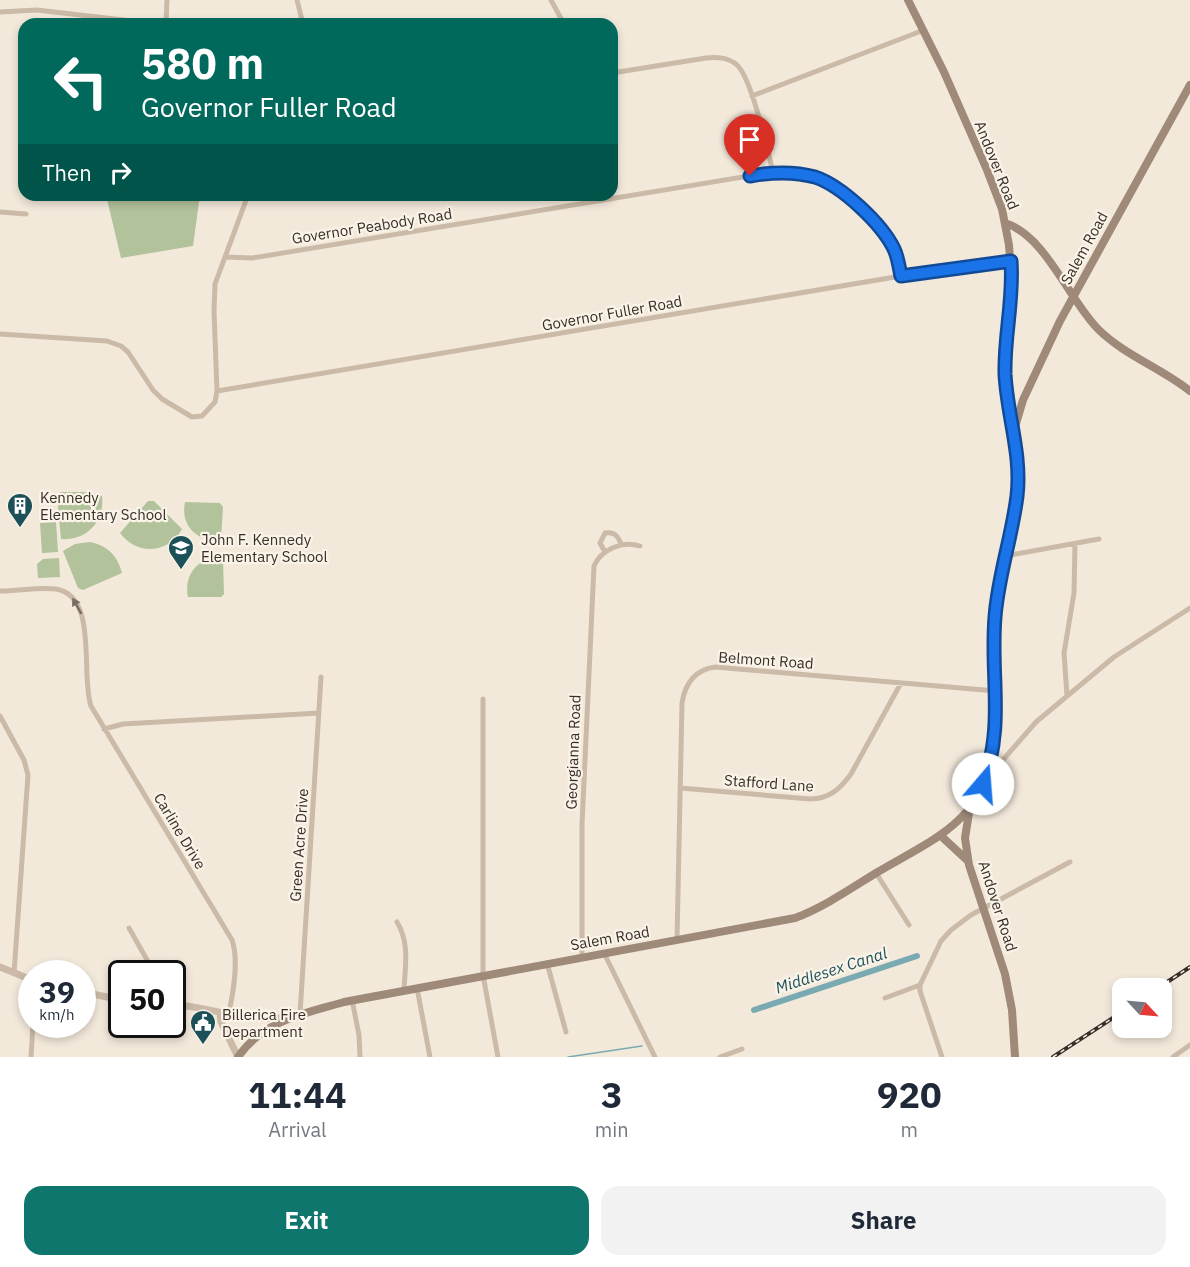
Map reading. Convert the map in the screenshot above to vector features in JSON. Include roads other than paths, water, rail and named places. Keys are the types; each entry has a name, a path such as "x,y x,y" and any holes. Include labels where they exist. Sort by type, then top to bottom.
{"main road":[{"name":"Andover Road","path":"908,0 924,30 987,170 1005,223 1011,261 1012,289 1005,363 1018,468 1017,494 995,616 996,722 989,766 971,807 965,838 968,861 1000,957 1008,992 1015,1057"},
{"name":"Salem Road","path":"1014,430 1023,400 1073,295 1190,85"},
{"path":"1005,223 1024,232 1103,334 1190,391"},
{"path":"1009,404 1023,400"},
{"name":"Salem Road","path":"238,1057 263,1030 298,1015 352,1000 775,923 802,915 940,835 960,820 971,807"},
{"path":"940,835 968,861"}],"street":[{"path":"166,18 167,0"},
{"path":"297,0 302,18"},
{"path":"551,0 561,18"},
{"path":"0,12 37,10 106,18"},
{"path":"752,96 924,30"},
{"path":"618,72 717,57 735,64 742,70 752,96 773,172"},
{"name":"Governor Peabody Road","path":"618,198 773,172 814,177 836,188 885,234 896,255 901,276"},
{"path":"0,334 115,343 128,352 158,395 192,417 202,416 215,402 217,391 214,293 246,201"},
{"name":"Governor Peabody Road","path":"225,256 252,258 597,201"},
{"path":"0,212 26,214"},
{"name":"Governor Fuller Road","path":"217,391 901,276 1011,261"},
{"name":"Georgianna Road","path":"605,552 600,543 605,533 615,534 622,545"},
{"path":"1005,556 1099,539"},
{"path":"1067,696 1064,653 1074,593 1075,544"},
{"name":"Georgianna Road","path":"582,957 582,825 594,566 605,552 622,545 640,546"},
{"name":"Carline Drive","path":"0,591 60,590 71,596 77,603 82,616 88,697 104,729 230,936 235,958 228,1016"},
{"path":"989,766 1002,761 1030,728 1120,653 1190,608"},
{"name":"Belmont Road","path":"677,940 683,696 690,680 704,669 715,667 996,691"},
{"name":"Green Acre Drive","path":"298,1015 321,677"},
{"name":"Stafford Lane","path":"680,788 810,799 829,796 851,774 901,683"},
{"path":"483,699 483,975 498,1057"},
{"path":"104,729 123,724 319,712"},
{"path":"0,716 24,760 28,775 14,973"},
{"path":"942,1057 920,985 944,937 971,915 1070,862"},
{"path":"876,873 909,925"},
{"path":"397,922 404,934 406,945 404,990"},
{"path":"129,928 147,960"},
{"path":"604,953 655,1057"},
{"path":"547,963 566,1032"},
{"path":"0,967 18,975"},
{"path":"885,998 920,985"},
{"path":"417,988 430,1057"},
{"path":"352,1000 359,1035 360,1057"},
{"path":"186,1007 228,1016 256,1019 298,1015"},
{"path":"220,1014 221,1022 238,1057"},
{"path":"31,1057 32,1038"},
{"path":"1173,1057 1190,1045"},
{"path":"720,1057 733,1055 742,1049"}],"waterway":[{"name":"Middlesex Canal","path":"754,1010 917,956"},
{"path":"568,1057 642,1046"}],"railway":[{"path":"1172,979 1190,967"},
{"path":"1053,1057 1112,1019"}],"place":[{"name":"Kennedy Elementary School","path":"20,529"},
{"name":"John F. Kennedy Elementary School","path":"181,571"},
{"name":"Billerica Fire Department","path":"203,1046"}]}
